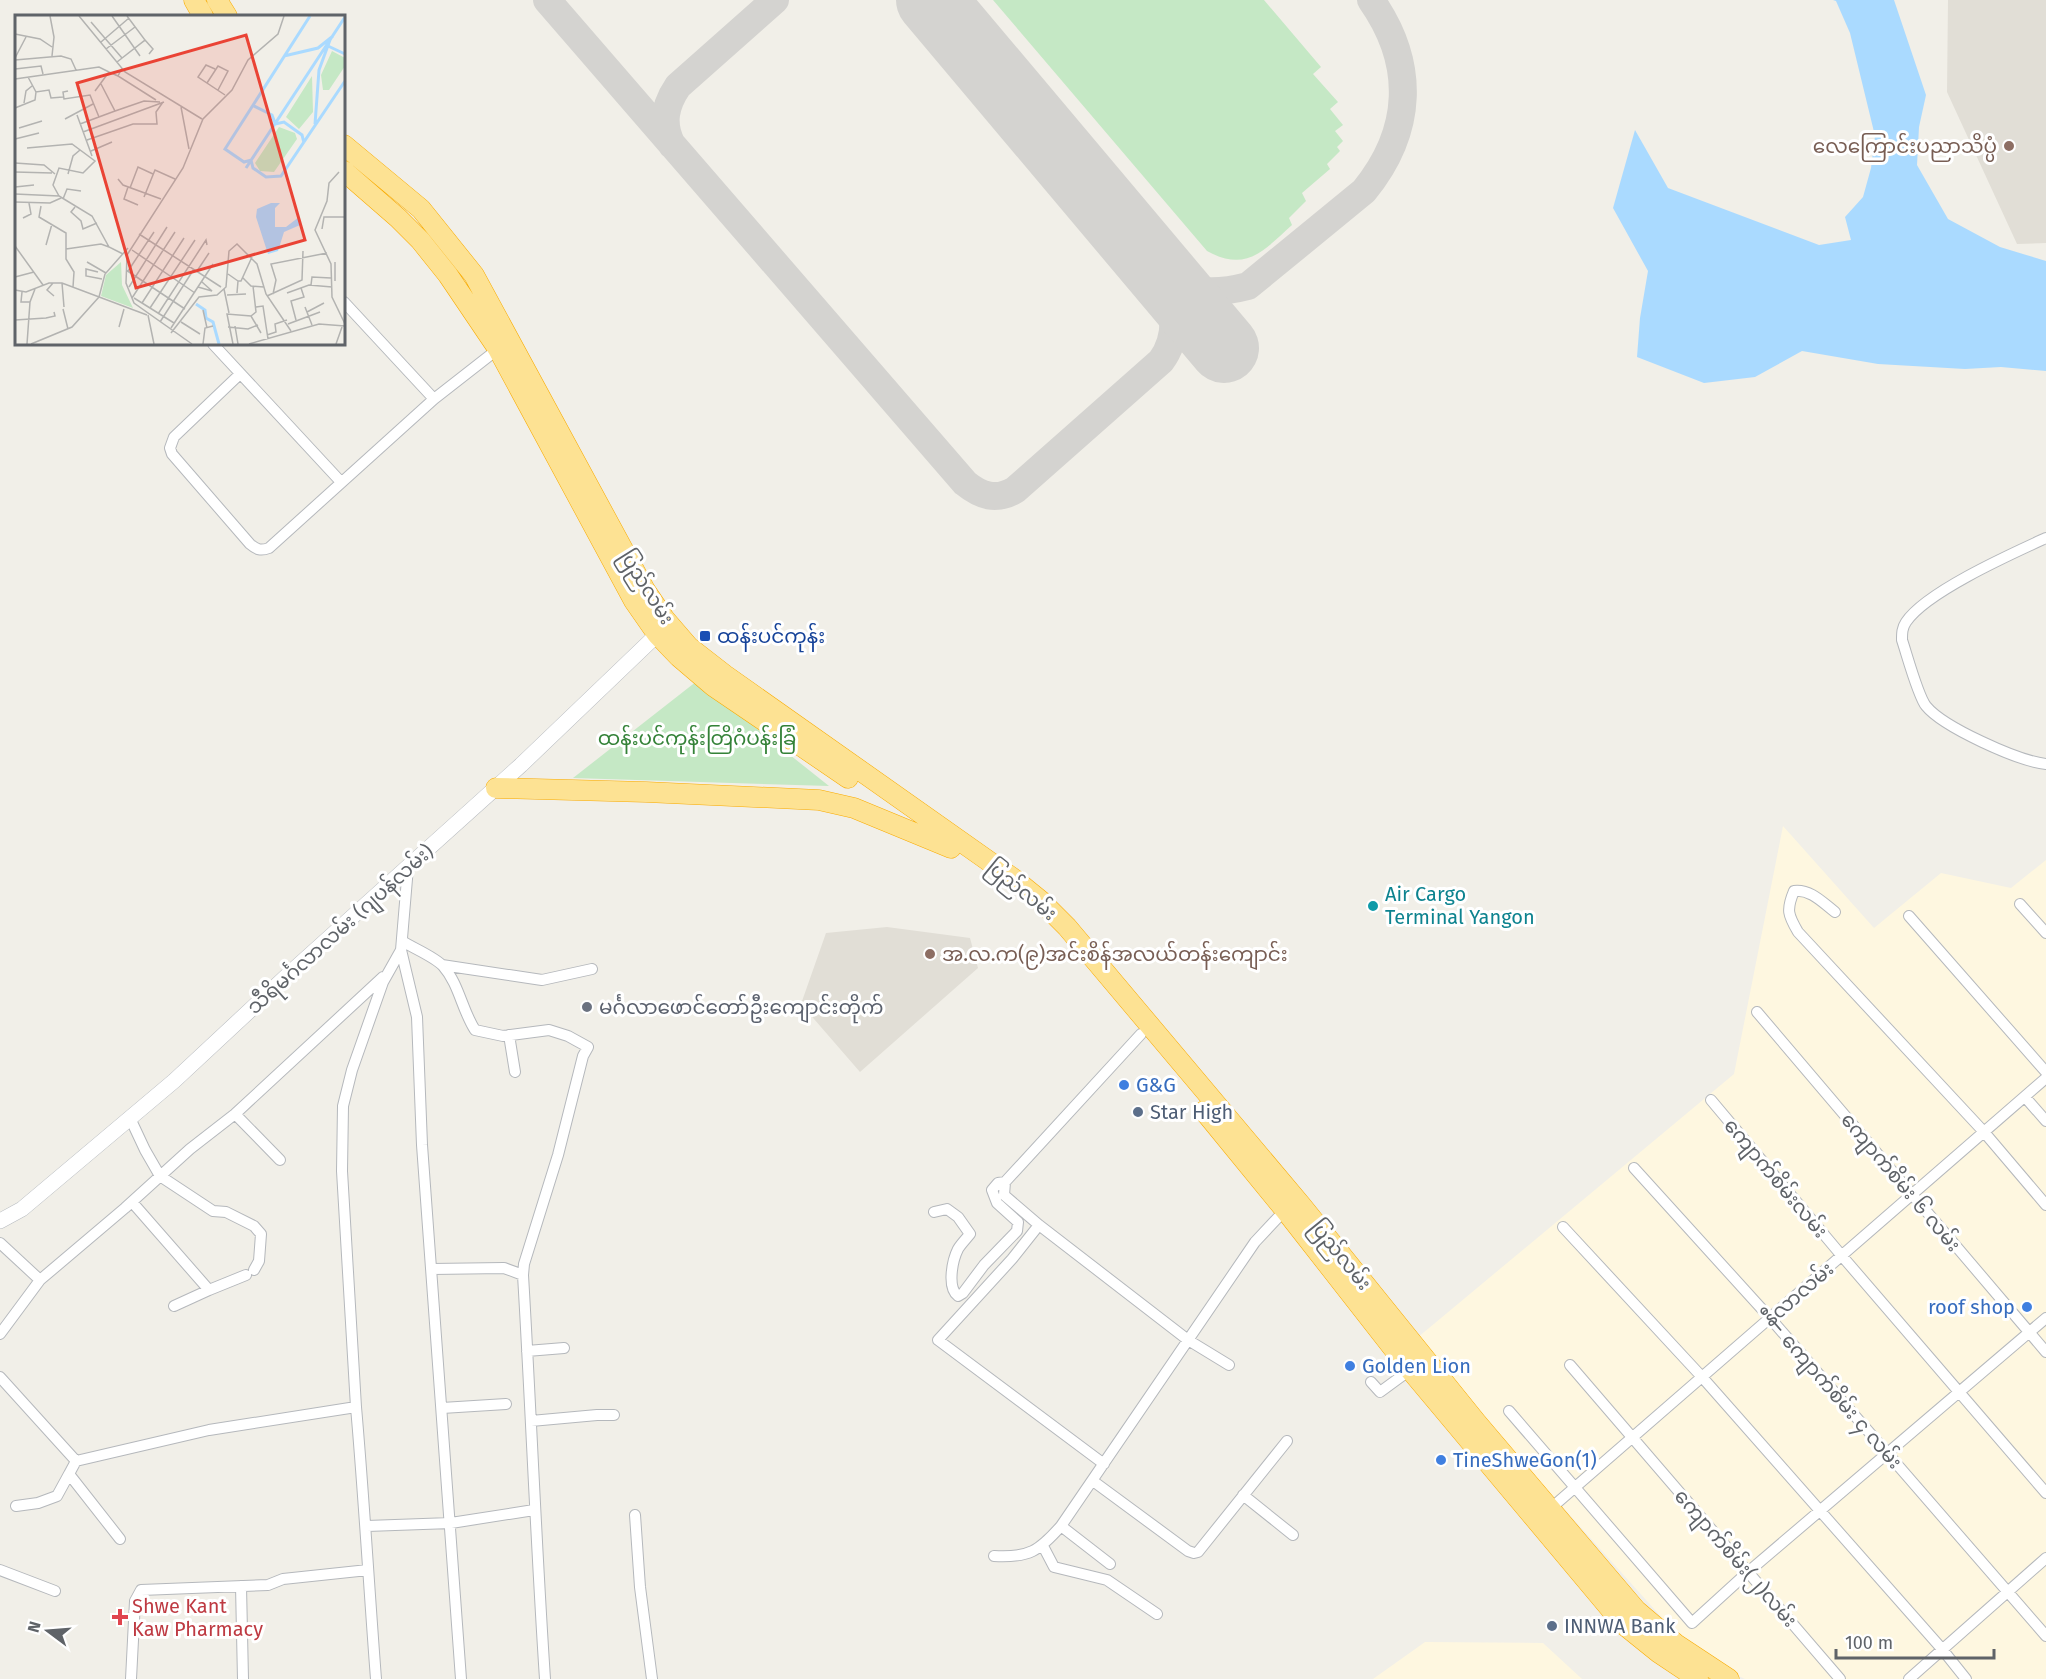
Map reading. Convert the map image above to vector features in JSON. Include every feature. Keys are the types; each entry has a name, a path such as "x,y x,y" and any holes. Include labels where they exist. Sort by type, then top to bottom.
{"highway":[{"path":"194,0 202,15"},
{"path":"217,0 226,15"},
{"name":"ပြည်လမ်း","path":"345,146 421,210 474,275 679,657 713,686 1007,886 1038,912 1059,934 1286,1210 1410,1370 1623,1624 1659,1653 1714,1677"},
{"name":"ပြည်လမ်း","path":"345,172 420,240 448,275 498,349 634,601 663,629 725,675 1014,879 1041,901 1067,927 1301,1205 1476,1423 1636,1610 1714,1677"},
{"path":"496,788 819,800 854,808 951,848"}],"street":[{"path":"345,303 434,399"},
{"path":"214,345 341,482"},
{"path":"240,374 174,437 170,448 172,454 249,544 262,551 269,548 434,399 498,349"},
{"path":"2046,538 1937,595 1906,622 1902,631 1902,640 1924,704 1932,713 1947,724 1996,747 2028,761 2046,764"},
{"name":"သီရိမင်္ဂလာလမ်း (ဂျပန်လမ်း)","path":"0,1221 22,1209 174,1081 291,972 496,788 663,629"},
{"path":"408,867 402,946 417,1017 422,1145 461,1679"},
{"path":"1835,912 1810,893 1800,891 1794,891 1788,904 1790,918 1798,932 1984,1132 2046,1204"},
{"path":"2020,904 2046,933"},
{"path":"1909,916 2046,1072"},
{"path":"402,946 442,965 542,980 592,969"},
{"path":"376,1679 342,1171 343,1106 352,1070 383,982 402,946"},
{"path":"442,965 454,984 467,1019 475,1030 503,1036 549,1030 568,1036 588,1047 583,1056 558,1155 524,1264 523,1275 545,1679"},
{"path":"0,1334 40,1280 235,1114 389,971"},
{"name":"ကျောက်စိမ်း ၆ လမ်း","path":"1757,1012 2046,1352"},
{"path":"1142,1034 1005,1182 1004,1196 1188,1340 1229,1365"},
{"path":"509,1035 515,1072"},
{"name":"နီလာလမ်း","path":"1550,1509 2046,1078"},
{"path":"2025,1097 2046,1121"},
{"name":"ကျောက်စိမ်းလမ်း","path":"1711,1100 2046,1493"},
{"path":"235,1114 280,1160"},
{"path":"130,1118 160,1176 213,1211 226,1212 254,1226 261,1234 259,1260 250,1272 174,1306"},
{"name":"ကျောက်စိမ်း ၄ လမ်း","path":"1634,1168 1770,1318 2046,1636"},
{"path":"934,1212 947,1209 958,1217 970,1234 957,1250 955,1260 951,1285 953,1292 958,1296 1017,1231 1018,1222 997,1203 992,1190 998,1183 1005,1182"},
{"path":"132,1202 209,1290"},
{"path":"994,1556 1017,1558 1044,1546 1062,1526 1255,1242 1286,1210"},
{"path":"1039,1225 1012,1259 938,1340 1104,1464"},
{"path":"1563,1227 1701,1377 1966,1679"},
{"path":"0,1244 40,1280"},
{"path":"432,1269 504,1268 523,1275"},
{"path":"1509,1411 1692,1623 1748,1572 2046,1318"},
{"path":"527,1351 564,1348"},
{"name":"ကျောက်စိမ်း(၂)လမ်း","path":"1570,1365 1840,1679"},
{"path":"1371,1382 1380,1392 1410,1370"},
{"path":"0,1377 76,1461"},
{"path":"442,1408 506,1404"},
{"path":"15,1506 38,1503 57,1496 76,1461 209,1430 356,1407"},
{"path":"531,1421 614,1415"},
{"path":"1093,1481 1188,1551 1194,1553 1198,1552 1287,1441"},
{"path":"69,1474 120,1539"},
{"path":"1243,1495 1293,1535"},
{"path":"367,1526 451,1523 534,1510"},
{"path":"635,1515 640,1587 652,1679"},
{"path":"1062,1526 1110,1564"},
{"path":"1044,1546 1054,1567 1107,1580 1157,1614"},
{"path":"1909,1679 2046,1558"},
{"path":"0,1570 55,1592"},
{"path":"130,1679 135,1602 141,1590 268,1585 283,1579 368,1570"},
{"path":"241,1586 243,1679"},
{"path":"1659,1653 1680,1679"}],"shaded area":[{"name":"လေကြောင်းပညာသိပ္ပံ","path":"1948,0 2046,0 2046,243 2017,244 1947,92"},
{"path":"1783,826 1874,928 1941,873 2011,888 2046,860 2046,1679 1745,1679 1713,1664 1664,1620 1488,1424 1417,1338 1734,1074"},
{"path":"887,927 970,938 978,968 860,1072 801,1004 826,933"},
{"path":"1425,1642 1543,1643 1582,1679 1373,1679"}],"green space":[{"path":"993,0 1264,0 1321,67 1313,74 1338,102 1330,109 1343,125 1335,131 1343,141 1337,147 1340,151 1327,164 1330,169 1302,193 1306,201 1289,218 1292,225 1273,243 1254,256 1244,259 1233,260 1207,251"},
{"name":"ထန်းပင်ကုန်းတြိဂံပန်းခြံ","path":"697,681 829,786 573,778"}],"water":[{"path":"1833,0 1894,0 1926,95 1919,127 1917,165 1948,219 2000,247 2046,261 2046,371 2001,367 1965,369 1878,364 1802,351 1755,377 1704,383 1637,357 1640,318 1648,271 1613,208 1635,130 1668,188 1819,245 1851,240 1845,217 1863,197 1871,168 1875,136 1850,33 1836,1"}],"taxiway":[{"path":"547,0 965,483 983,494 995,496 1015,490 1161,361 1171,342 1174,321 1165,279"},
{"path":"672,145 666,130 666,115 667,107 678,86 775,0"},
{"path":"1165,279 1186,288 1206,291 1248,286 1364,191 1392,145 1400,121 1403,97 1396,48 1386,24 1371,0"}],"runway":[{"path":"931,0 1224,348"}],"place":[{"name":"လေကြောင်းပညာသိပ္ပံ","path":"2009,146"},
{"name":"ထန်းပင်ကုန်း","path":"705,636"},
{"name":"Air Cargo Terminal Yangon","path":"1373,906"},
{"name":"အ.လ.က(၉)အင်းစိန်အလယ်တန်းကျောင်း","path":"930,954"},
{"name":"မင်္ဂလာဖောင်တော်ဦးကျောင်းတိုက်","path":"587,1007"},
{"name":"G&G","path":"1124,1085"},
{"name":"Star High","path":"1138,1112"},
{"name":"roof shop","path":"2027,1307"},
{"name":"Golden Lion","path":"1350,1366"},
{"name":"TineShweGon(1)","path":"1441,1460"},
{"name":"Shwe Kant Kaw Pharmacy","path":"120,1617"},
{"name":"INNWA Bank","path":"1552,1626"}]}
